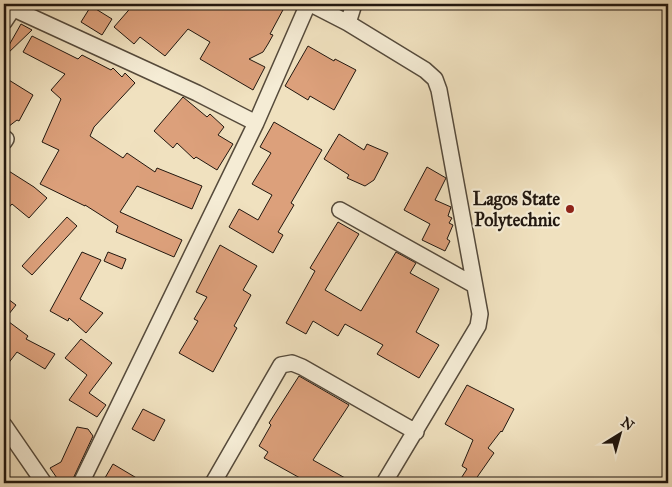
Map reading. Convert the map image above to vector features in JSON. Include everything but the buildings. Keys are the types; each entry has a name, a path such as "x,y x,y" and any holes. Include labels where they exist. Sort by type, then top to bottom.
{"street":[{"path":"82,483 256,123 309,4 348,23 425,70 435,80 439,90 480,314 478,326 384,483"},
{"path":"348,23 354,4"},
{"path":"4,22 15,6 256,123"},
{"path":"340,210 474,285"},
{"path":"213,483 280,366 292,363 302,367 416,432"},
{"path":"4,425 44,483"}],"place":[{"name":"Lagos State Polytechnic","path":"570,209"}]}
